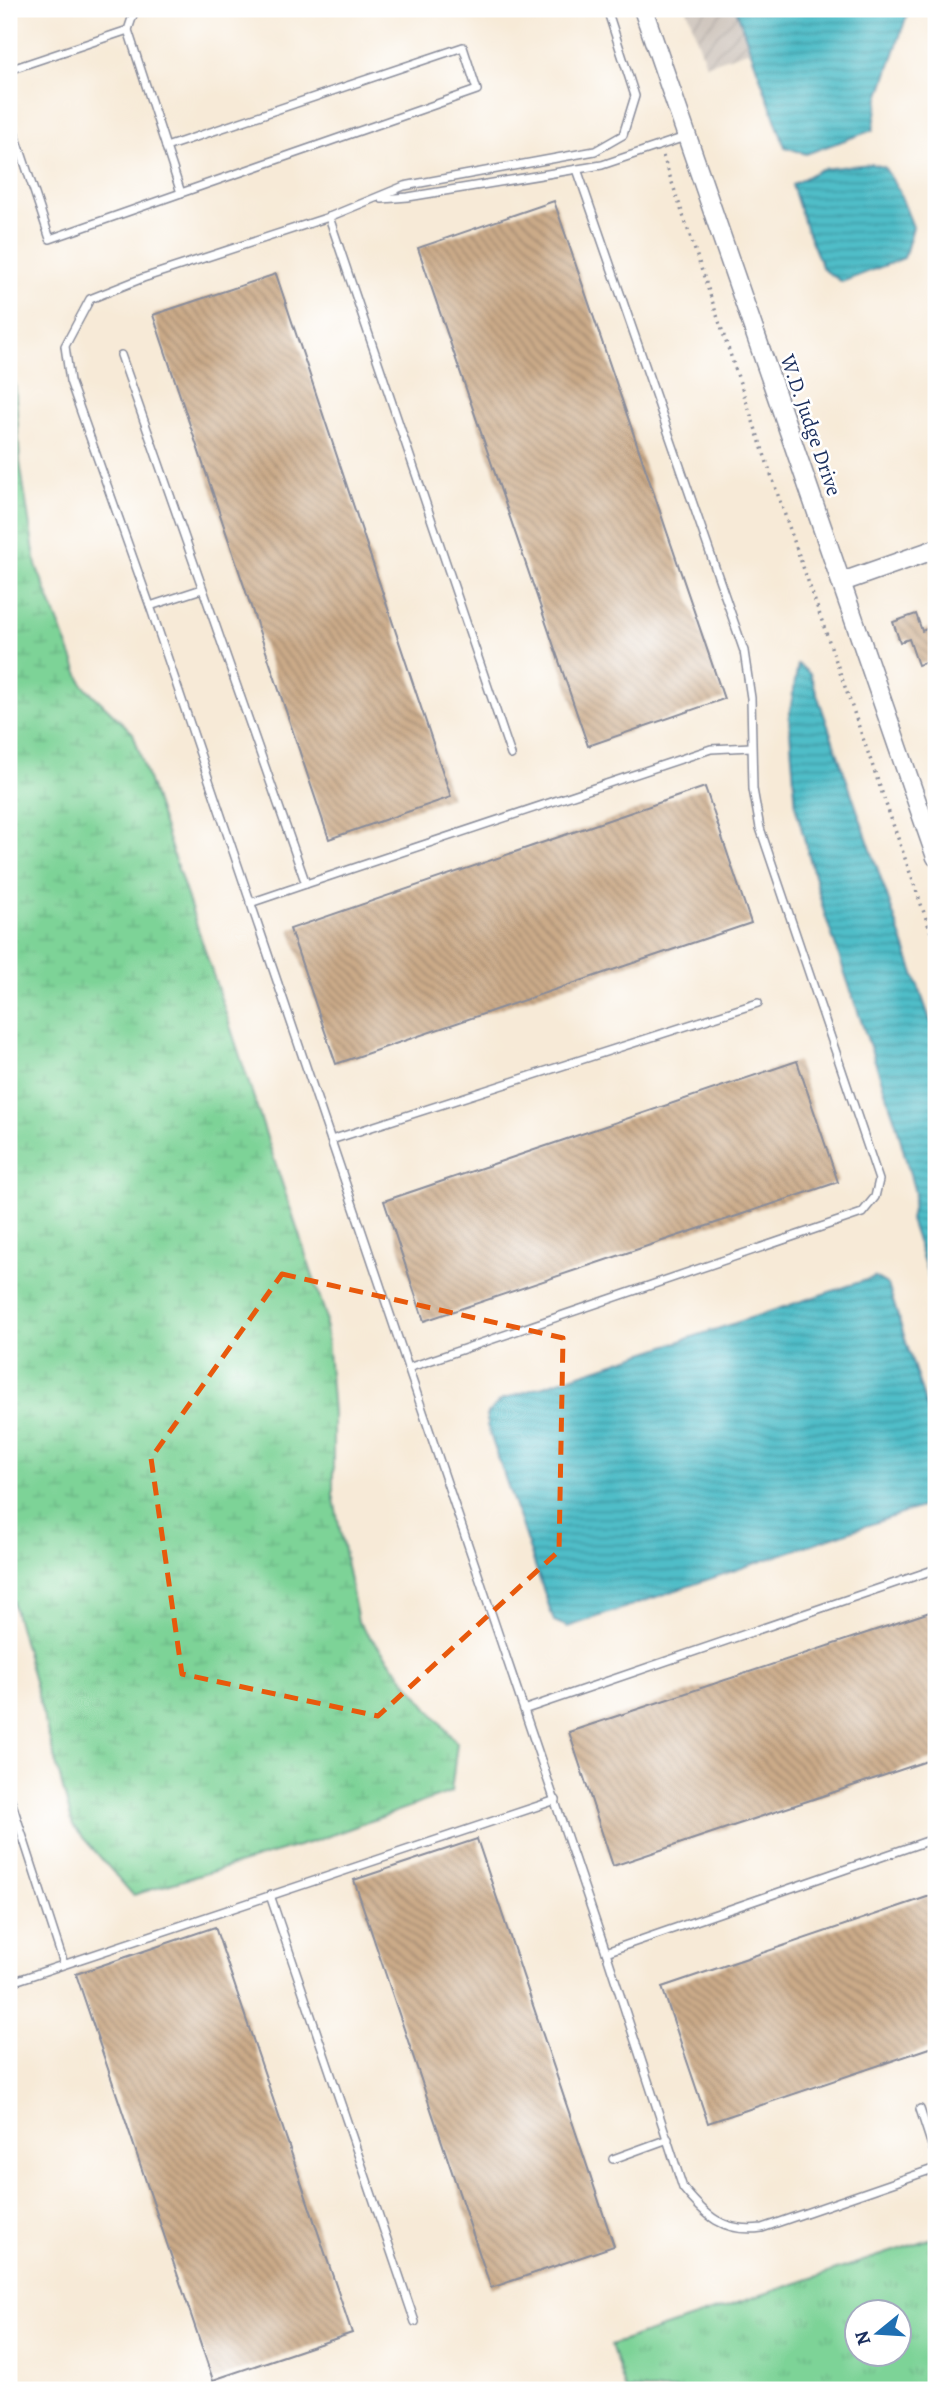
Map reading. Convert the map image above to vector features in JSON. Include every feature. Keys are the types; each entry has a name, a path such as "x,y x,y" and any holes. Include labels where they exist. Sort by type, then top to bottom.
{"street":[{"name":"W.D. Judge Drive","path":"643,9 936,857"},
{"path":"842,582 936,549"}],"lane":[{"path":"135,9 128,30 181,193"},
{"path":"607,9 635,96 623,135 595,151 404,186 328,217 143,278 90,299 65,346 70,381 150,607 526,1709 684,2188 699,2208 713,2220 744,2230 762,2228 936,2168"},
{"path":"9,70 128,30"},
{"path":"9,116 50,239 477,90 463,47 166,147"},
{"path":"374,199 408,197 602,165 687,136"},
{"path":"408,1368 862,1213 875,1198 879,1180 760,828 753,789 751,698 744,651 577,169"},
{"path":"328,217 511,755"},
{"path":"121,355 306,884"},
{"path":"150,607 202,589"},
{"path":"250,903 711,749 751,747"},
{"path":"331,1140 758,1003"},
{"path":"526,1709 936,1569"},
{"path":"9,1794 64,1964"},
{"path":"9,1983 556,1800"},
{"path":"606,1952 936,1838"},
{"path":"270,1895 415,2322"},
{"path":"920,2109 936,2158"},
{"path":"613,2158 668,2139"}],"path":[{"path":"663,158 936,947"}],"highlighted area":[{"path":"282,1274 563,1338 559,1551 378,1716 182,1674 151,1458"}],"shaded area":[{"path":"687,9 871,9 706,65"}],"green space":[{"path":"9,369 15,384 20,463 36,565 83,685 133,733 325,1313 333,1413 333,1494 358,1622 457,1743 451,1792 315,1841 133,1895 73,1826 9,1589"},
{"path":"936,2237 936,2390 626,2390 611,2345"}],"water":[{"path":"736,9 909,9 879,98 873,130 806,154 785,147"},
{"path":"871,164 884,167 898,189 913,227 904,258 842,282 823,269 792,185 821,169"},
{"path":"798,664 810,674 936,1037 936,1299 910,1220 915,1193 896,1123 824,912 796,808 789,717"},
{"path":"875,1277 888,1285 936,1437 936,1502 568,1627 554,1621 487,1425 487,1414 501,1400"}],"building":[{"path":"554,201 724,699 588,746 418,248"},
{"path":"276,274 451,797 329,839 153,315"},
{"path":"916,614 922,631 936,625 936,659 918,665 909,639 900,642 893,622"},
{"path":"705,787 751,923 336,1064 290,929"},
{"path":"797,1061 838,1182 424,1321 384,1201"},
{"path":"936,1610 936,1758 613,1866 569,1732"},
{"path":"477,1839 614,2246 491,2288 354,1880"},
{"path":"936,1894 936,2046 708,2123 662,1987"},
{"path":"215,1927 352,2333 213,2380 76,1974"}]}
